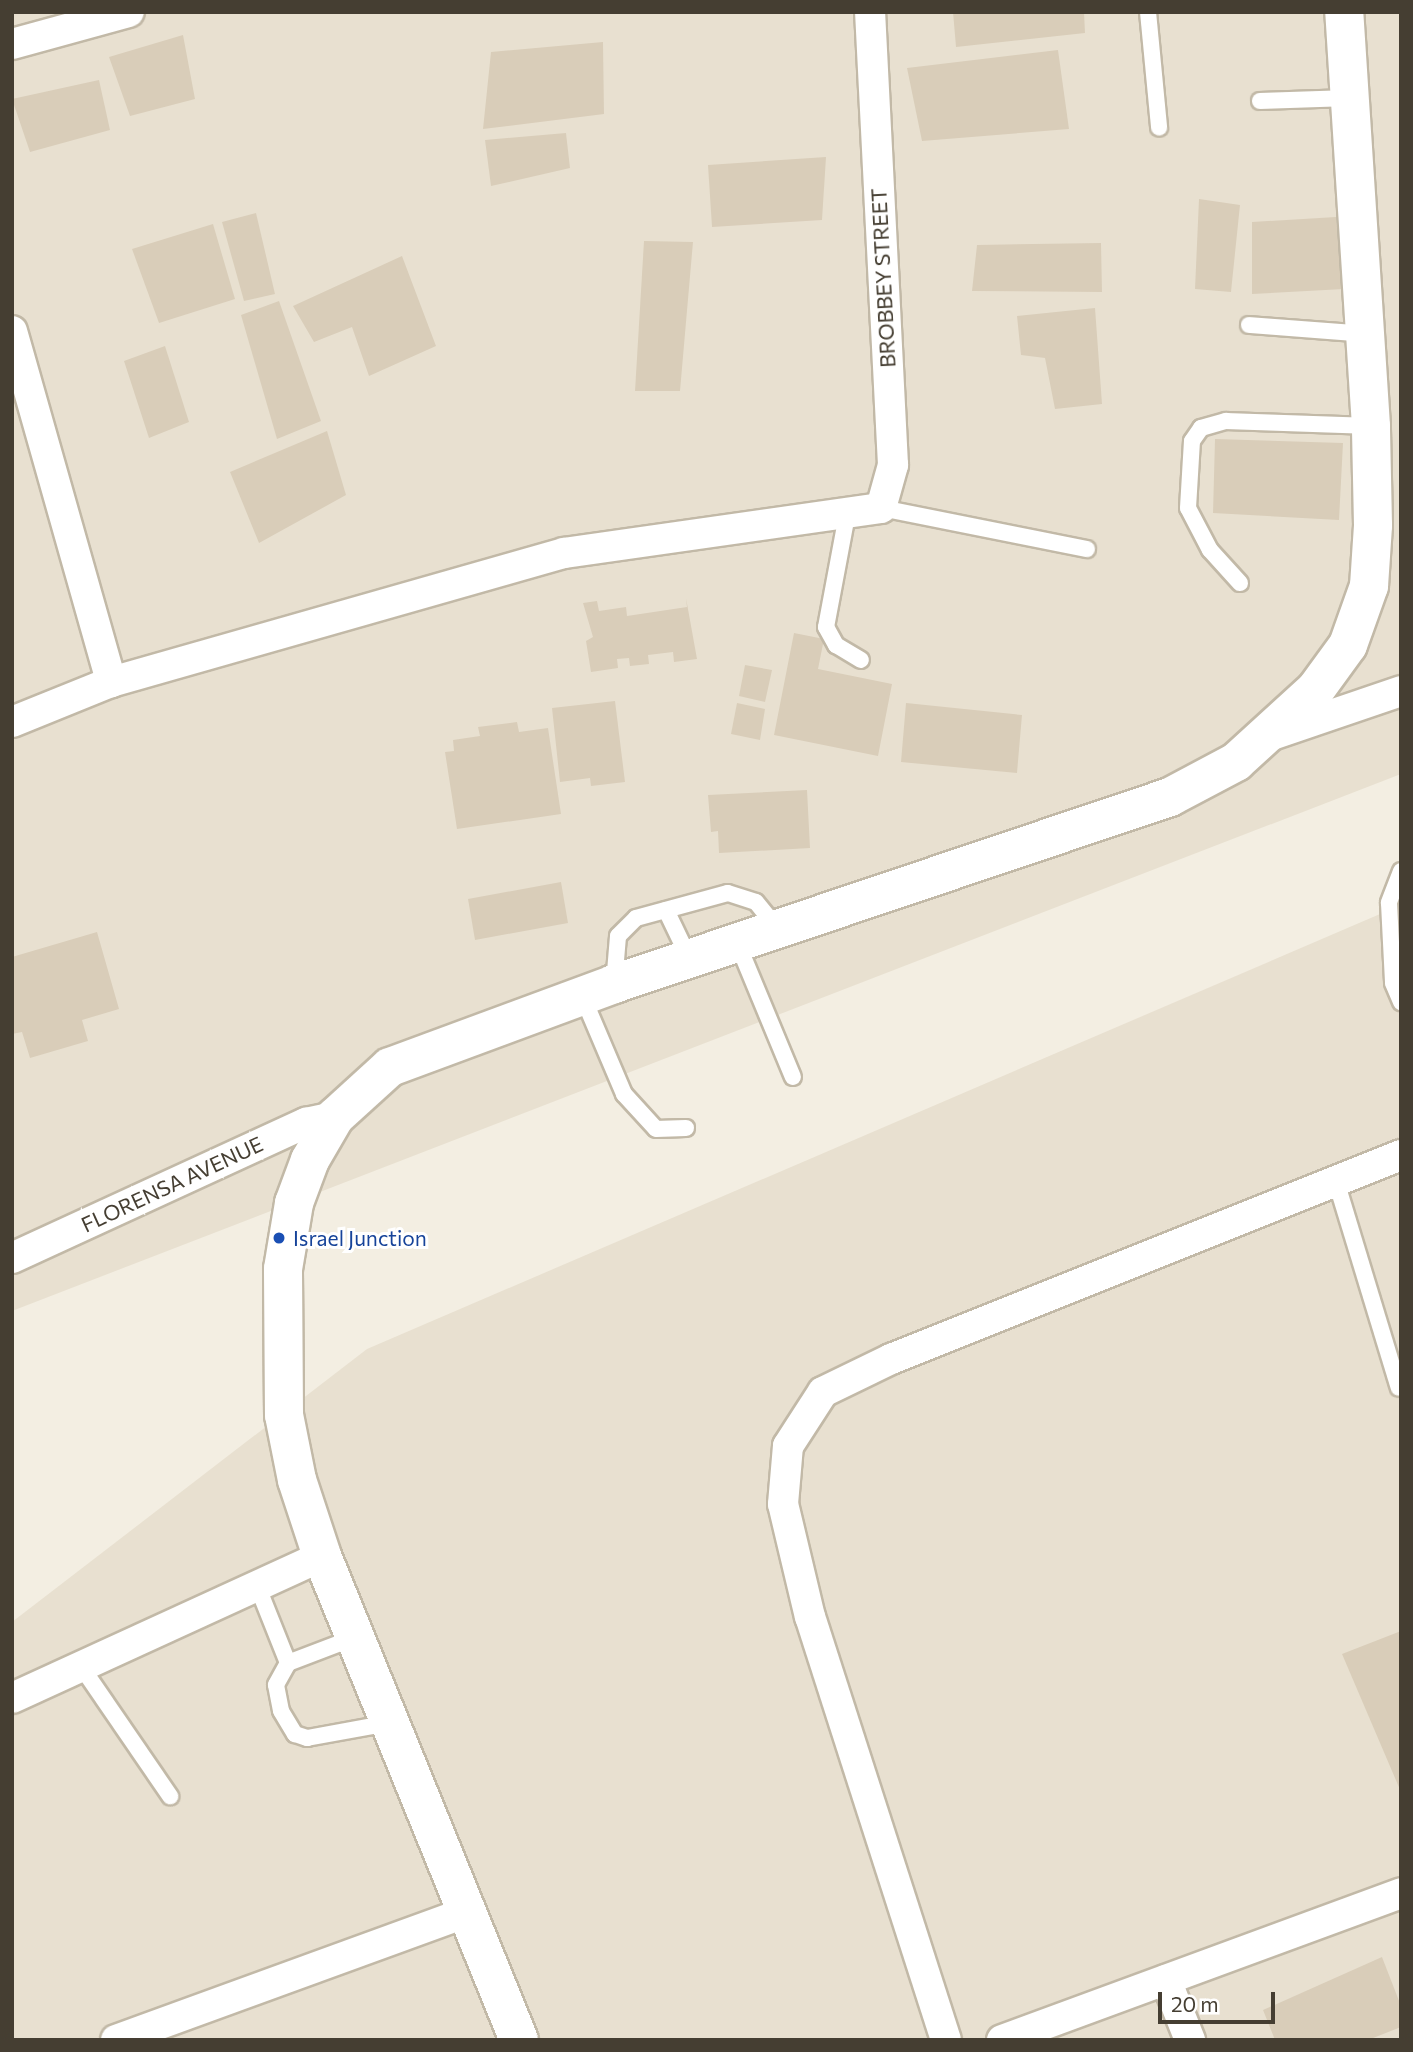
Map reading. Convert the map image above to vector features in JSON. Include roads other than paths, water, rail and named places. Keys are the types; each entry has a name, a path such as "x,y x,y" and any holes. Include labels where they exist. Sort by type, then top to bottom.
{"street":[{"path":"12,44 130,12"},
{"name":"BROBBEY STREET","path":"870,12 893,465 881,508"},
{"path":"519,2040 322,1556 297,1480 284,1415 283,1269 294,1203 310,1160 335,1117 390,1068 598,989 1170,797 1207,780 1269,736 1316,689 1348,645 1369,586 1371,426 1344,12"},
{"path":"12,331 111,682"},
{"path":"12,722 111,682 564,553 881,508"},
{"path":"1269,736 1401,691"},
{"name":"FLORENSA AVENUE","path":"12,1258 306,1123 335,1117"},
{"path":"946,2040 810,1617 783,1504 788,1446 823,1392 891,1359 1401,1155"},
{"path":"12,1698 322,1556"},
{"path":"1002,2040 1401,1893"},
{"path":"116,2040 467,1912"},
{"path":"1166,1980 1191,2040"}],"lane":[{"path":"1148,12 1159,127"},
{"path":"1260,101 1349,98"},
{"path":"1249,325 1366,334"},
{"path":"1240,583 1210,550 1188,508 1192,441 1201,428 1226,421 1371,426"},
{"path":"881,508 1087,549"},
{"path":"846,515 826,627 836,645 861,660"},
{"path":"1401,871 1389,903 1393,983 1401,1002"},
{"path":"686,1128 656,1129 624,1094 598,989 618,936 636,918 728,893 756,902 778,929"},
{"path":"666,910 689,958"},
{"path":"737,942 793,1077"},
{"path":"1336,1181 1398,1388"},
{"path":"257,1585 289,1663"},
{"path":"356,1637 289,1663 276,1685 281,1711 295,1734 307,1738 391,1723"},
{"path":"81,1666 170,1796"}],"place":[{"name":"Israel Junction","path":"279,1238"}]}
